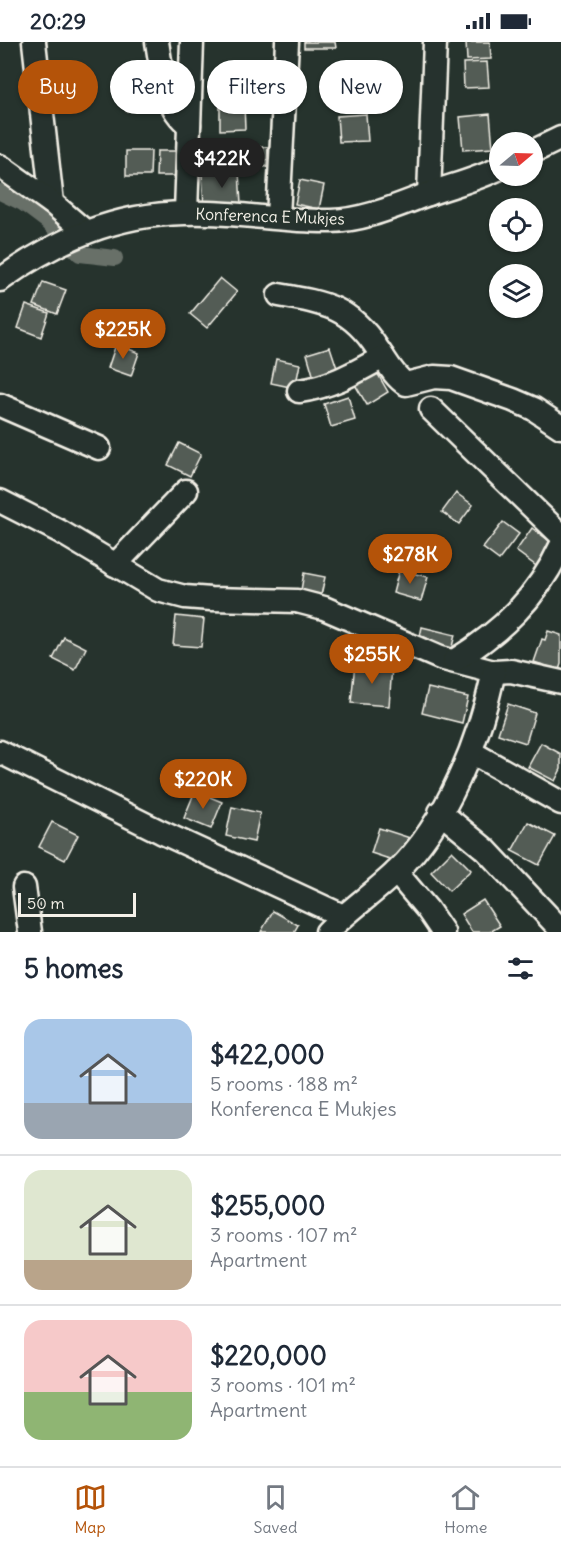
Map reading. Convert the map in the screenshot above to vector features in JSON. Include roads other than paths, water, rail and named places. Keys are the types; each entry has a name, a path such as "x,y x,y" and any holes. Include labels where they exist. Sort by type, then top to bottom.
{"street":[{"path":"34,42 52,203"},
{"path":"157,42 171,105 180,119 189,125"},
{"path":"186,213 192,42"},
{"path":"278,218 287,42"},
{"path":"429,194 435,42"},
{"path":"543,147 561,138"},
{"path":"0,166 52,203 79,235"},
{"name":"Konferenca E Mukjes","path":"0,280 49,248 79,235 147,216 186,213 330,221 350,219 393,208 489,172"},
{"path":"279,295 315,301 343,311 356,322 399,380 406,384 434,377 451,378 534,409 561,427"},
{"path":"300,391 338,382 383,357"},
{"path":"0,405 99,448"},
{"path":"430,409 561,535"},
{"path":"115,565 186,491"},
{"path":"0,501 49,525 158,590 185,597 297,601 324,608 440,658 494,672 511,671 561,682"},
{"path":"454,661 504,625 524,606 561,546"},
{"path":"0,752 161,831 335,924 396,872 428,833 471,752 494,672"},
{"path":"471,752 561,803"},
{"path":"440,812 486,850 561,930"},
{"path":"396,872 428,910 442,932"},
{"path":"24,887 30,932"}],"waterway":[{"path":"0,192 23,203 47,221 80,254 115,258"}]}
